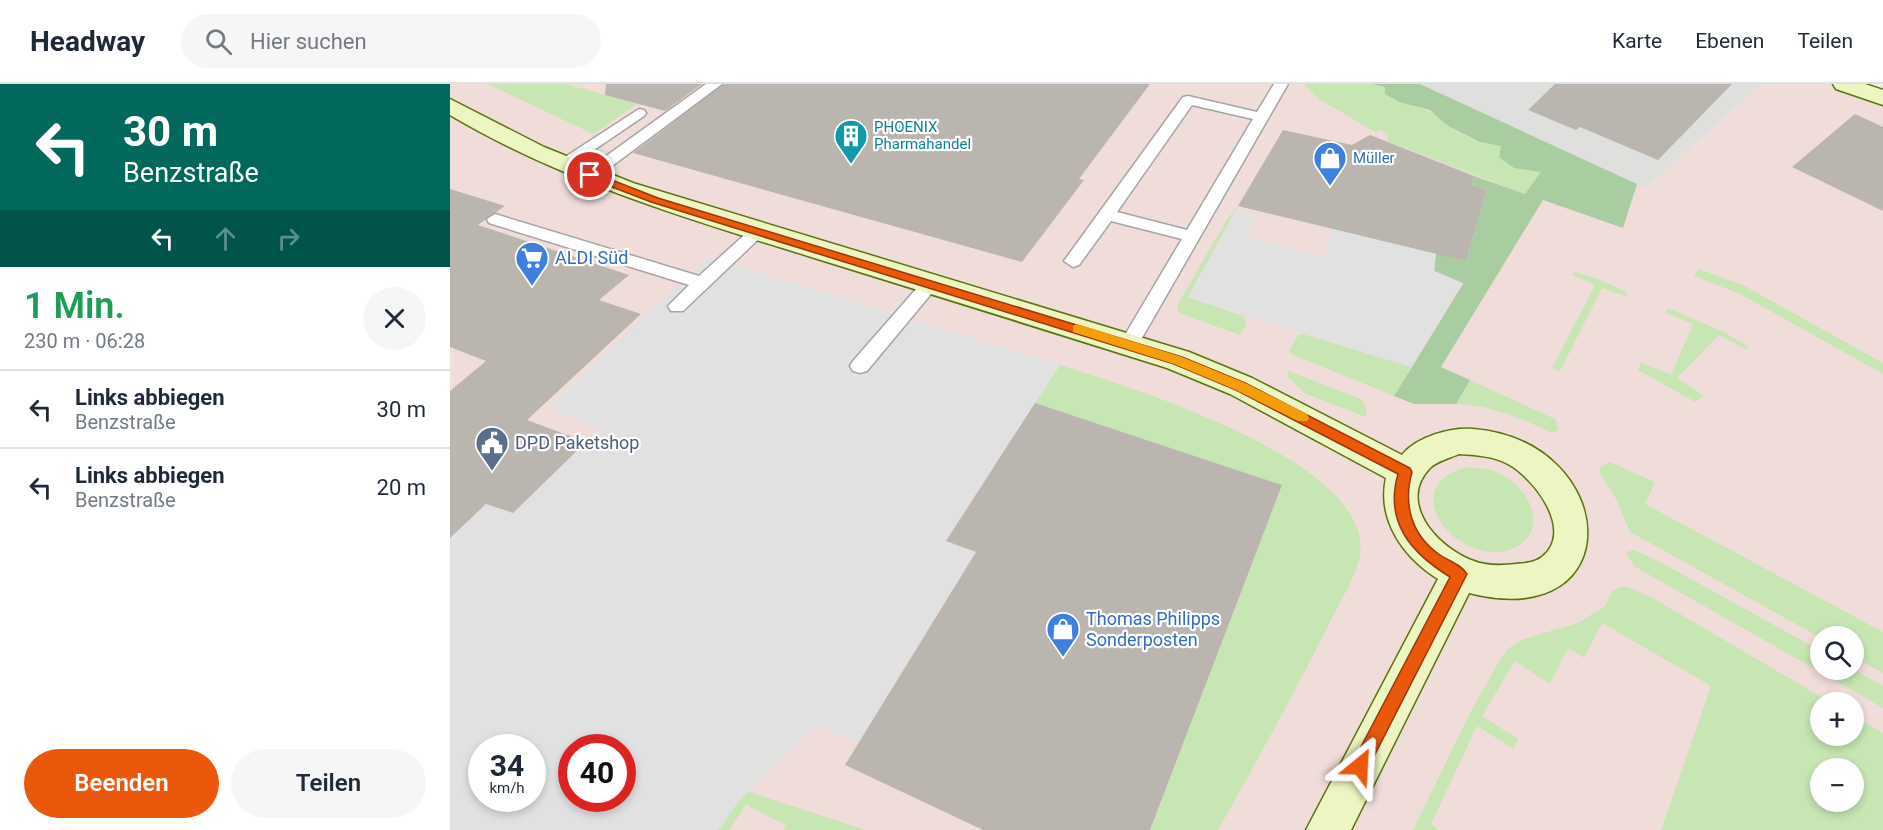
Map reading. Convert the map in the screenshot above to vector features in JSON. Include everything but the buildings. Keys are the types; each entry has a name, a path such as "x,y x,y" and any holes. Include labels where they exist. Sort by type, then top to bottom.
{"street":[{"path":"1844,84 1883,98"},
{"path":"450,106 478,124 564,164 654,200 1178,360 1241,386 1405,472"},
{"path":"1456,441 1479,441 1503,447 1526,458 1546,473 1562,494 1571,518 1571,541 1562,561 1543,576 1517,584 1488,584 1459,574 1433,558 1414,538 1402,515 1400,492 1405,472 1417,456 1434,446 1456,441"},
{"path":"1328,830 1459,574"}],"lane":[{"path":"590,175 715,84"},
{"path":"1128,345 1281,84"},
{"path":"1073,261 1188,100 1261,117"},
{"path":"564,164 639,113"},
{"path":"1107,214 1191,236"},
{"path":"495,219 702,283"},
{"path":"677,306 758,232"},
{"path":"860,366 930,284"}],"shaded area":[{"path":"450,84 1420,84 1646,188 1762,84 1844,84 1883,98 1883,830 450,830"},
{"path":"1420,84 1762,84 1646,188"},
{"path":"1236,212 1257,217 1246,237 1323,257 1334,229 1436,253 1434,271 1463,283 1411,367 1188,297"},
{"path":"708,257 1060,365 946,540 976,552 858,742 816,726 741,798 718,830 450,830 450,538 486,504 513,513 600,430 548,407"}],"green space":[{"path":"488,84 566,84 637,104 593,134"},
{"path":"1304,84 1371,84 1386,87 1416,106 1440,116 1448,126 1464,135 1480,142 1501,146 1542,172 1525,194 1387,141 1388,134 1379,130 1375,132 1319,99"},
{"path":"1371,84 1420,84 1637,184 1623,228 1543,200 1441,367 1470,380 1456,404 1414,404 1394,396 1463,284 1434,271 1436,253 1466,261 1487,190 1472,185 1474,176 1525,194 1541,172 1514,168 1499,157 1501,146 1480,142 1448,126 1430,110 1399,102 1385,94 1385,87"},
{"path":"1238,206 1188,297 1243,316 1247,324 1240,335 1179,313 1177,306 1226,221"},
{"path":"1699,269 1745,286 1883,363 1883,374 1742,295 1694,276"},
{"path":"1575,272 1601,280 1626,292 1628,297 1602,288 1560,371 1552,368 1595,285 1572,275"},
{"path":"1668,308 1724,332 1749,347 1747,350 1719,335 1677,378 1704,396 1695,402 1638,370 1641,362 1671,375 1693,324 1666,313"},
{"path":"1299,334 1411,367 1394,396 1293,355 1289,351"},
{"path":"1060,365 1190,410 1243,434 1292,461 1332,492 1356,525 1359,560 1353,578 1287,706 1218,830 1150,830 1282,485 1035,403"},
{"path":"1288,371 1361,399 1366,408 1366,417 1304,393 1288,377"},
{"path":"1470,380 1555,419 1559,429 1553,433 1494,410 1456,404"},
{"path":"1610,462 1655,482 1645,504 1883,632 1883,673 1864,663 1864,626 1810,626 1810,632 1630,532 1616,499 1599,472 1601,466"},
{"path":"1470,467 1497,472 1521,490 1532,512 1533,523 1530,534 1522,543 1509,550 1489,552 1469,546 1452,535 1440,521 1434,504 1436,489 1447,476"},
{"path":"1634,550 1660,562 1810,645 1810,666 1634,566 1626,552"},
{"path":"1620,587 1628,587 1651,597 1813,692 1810,692 1810,746 1864,746 1864,722 1883,733 1883,830 1661,830 1711,686 1602,623 1584,658 1568,648 1550,684 1515,661 1482,716 1518,739 1514,749 1477,726 1431,824 1440,830 1413,830 1470,713 1499,661 1509,648 1521,640 1578,623 1605,606 1612,591"},
{"path":"1864,675 1883,686 1883,708 1864,697 1864,692 1855,692 1834,680 1864,680"},
{"path":"749,792 866,830 784,830 787,826 746,805 729,830 718,830 741,798"}],"slow traffic":[{"path":"1077,329 1178,360 1241,386 1302,418"}],"place":[{"name":"PHOENIX Pharmahandel","path":"851,165"},
{"name":"Müller","path":"1330,187"},
{"name":"ALDI Süd","path":"532,287"},
{"name":"DPD Paketshop","path":"492,472"},
{"name":"Thomas Philipps Sonderposten","path":"1063,658"}],"route":[{"path":"590,175 654,200 1178,360 1241,386 1405,472 1400,492 1402,515 1414,538 1433,558 1459,574 1360,766"}]}
